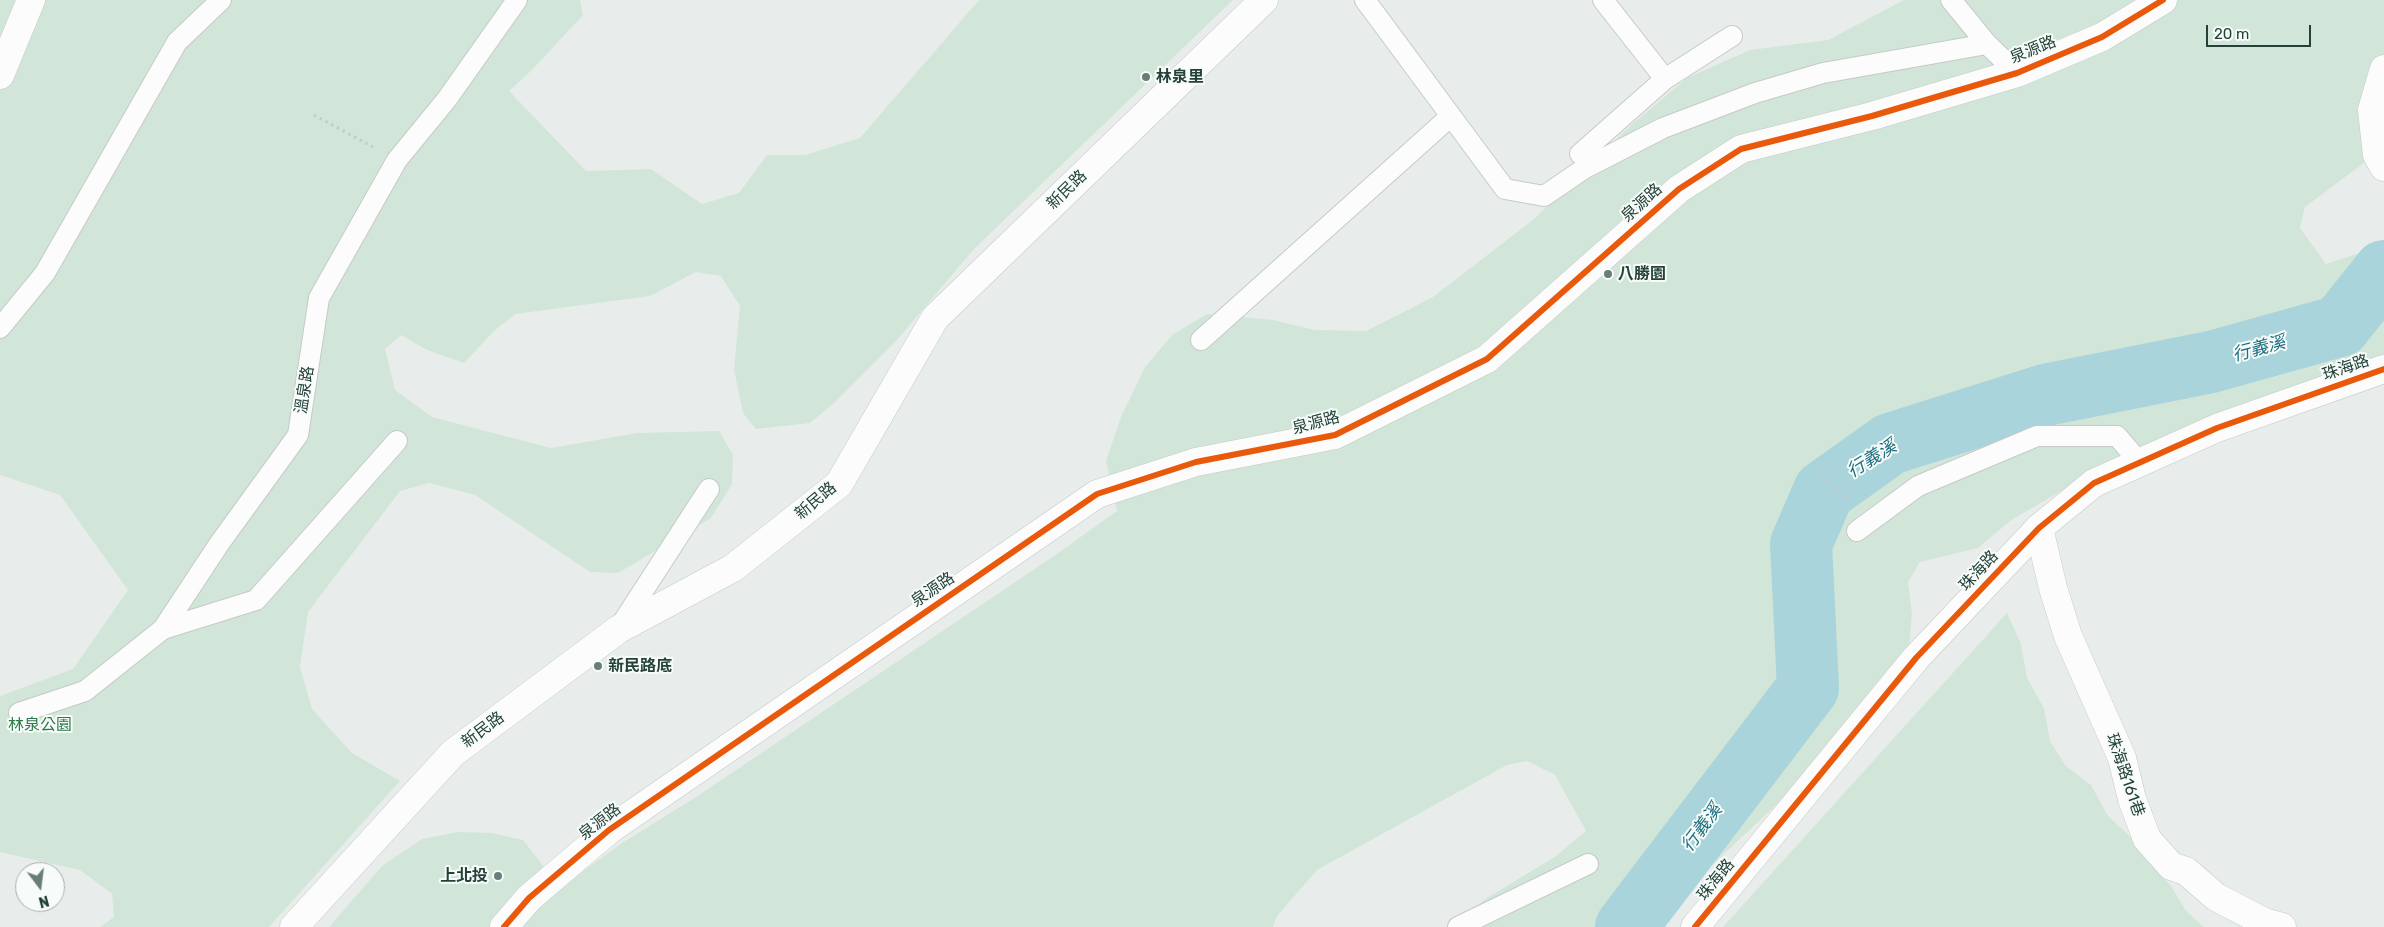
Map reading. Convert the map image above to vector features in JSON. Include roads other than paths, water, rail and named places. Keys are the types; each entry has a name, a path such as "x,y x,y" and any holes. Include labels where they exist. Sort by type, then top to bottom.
{"street":[{"path":"0,75 31,0"},
{"name":"新民路","path":"294,927 453,753 619,629 733,568 839,484 935,318 1264,0"},
{"name":"泉源路","path":"504,927 529,898 609,830 1097,494 1196,462 1335,436 1487,359 1679,189 1741,149 1872,116 2017,72 2102,36 2163,0"},
{"path":"2384,69 2372,110 2377,155 2384,167"},
{"name":"珠海路","path":"1695,927 1916,658 2038,528 2094,483 2141,464 2217,428 2384,369"},
{"name":"珠海路161巷","path":"2038,528 2053,588 2068,636 2122,758 2132,799 2147,839 2171,866 2186,871 2216,897 2264,922 2282,927"}],"lane":[{"path":"0,328 45,273 177,42 221,0"},
{"name":"溫泉路","path":"19,713 85,691 163,629 219,544 298,435 319,298 397,160 447,98 517,0"},
{"path":"1365,0 1505,189 1544,196 1585,168 1663,128 1755,93 1823,73 1987,44"},
{"path":"1603,0 1665,79"},
{"path":"1951,0 1987,44 2017,72"},
{"path":"1580,154 1665,79 1732,36"},
{"path":"1201,340 1451,116"},
{"path":"1863,526 1918,486 2037,436 2117,436 2141,464"},
{"path":"163,629 256,600 397,441"},
{"path":"619,629 709,489"},
{"path":"1458,927 1588,864"}],"waterway":[{"name":"行義溪","path":"1626,927 1808,688 1801,544 1824,491 1890,444 2045,395 2211,362 2340,326 2384,271"}],"place":[{"name":"林泉里","path":"1146,77"},
{"name":"八勝園","path":"1608,274"},
{"name":"新民路底","path":"598,666"},
{"name":"上北投","path":"498,876"}],"park label":[{"name":"林泉公園","path":"40,725"}]}
